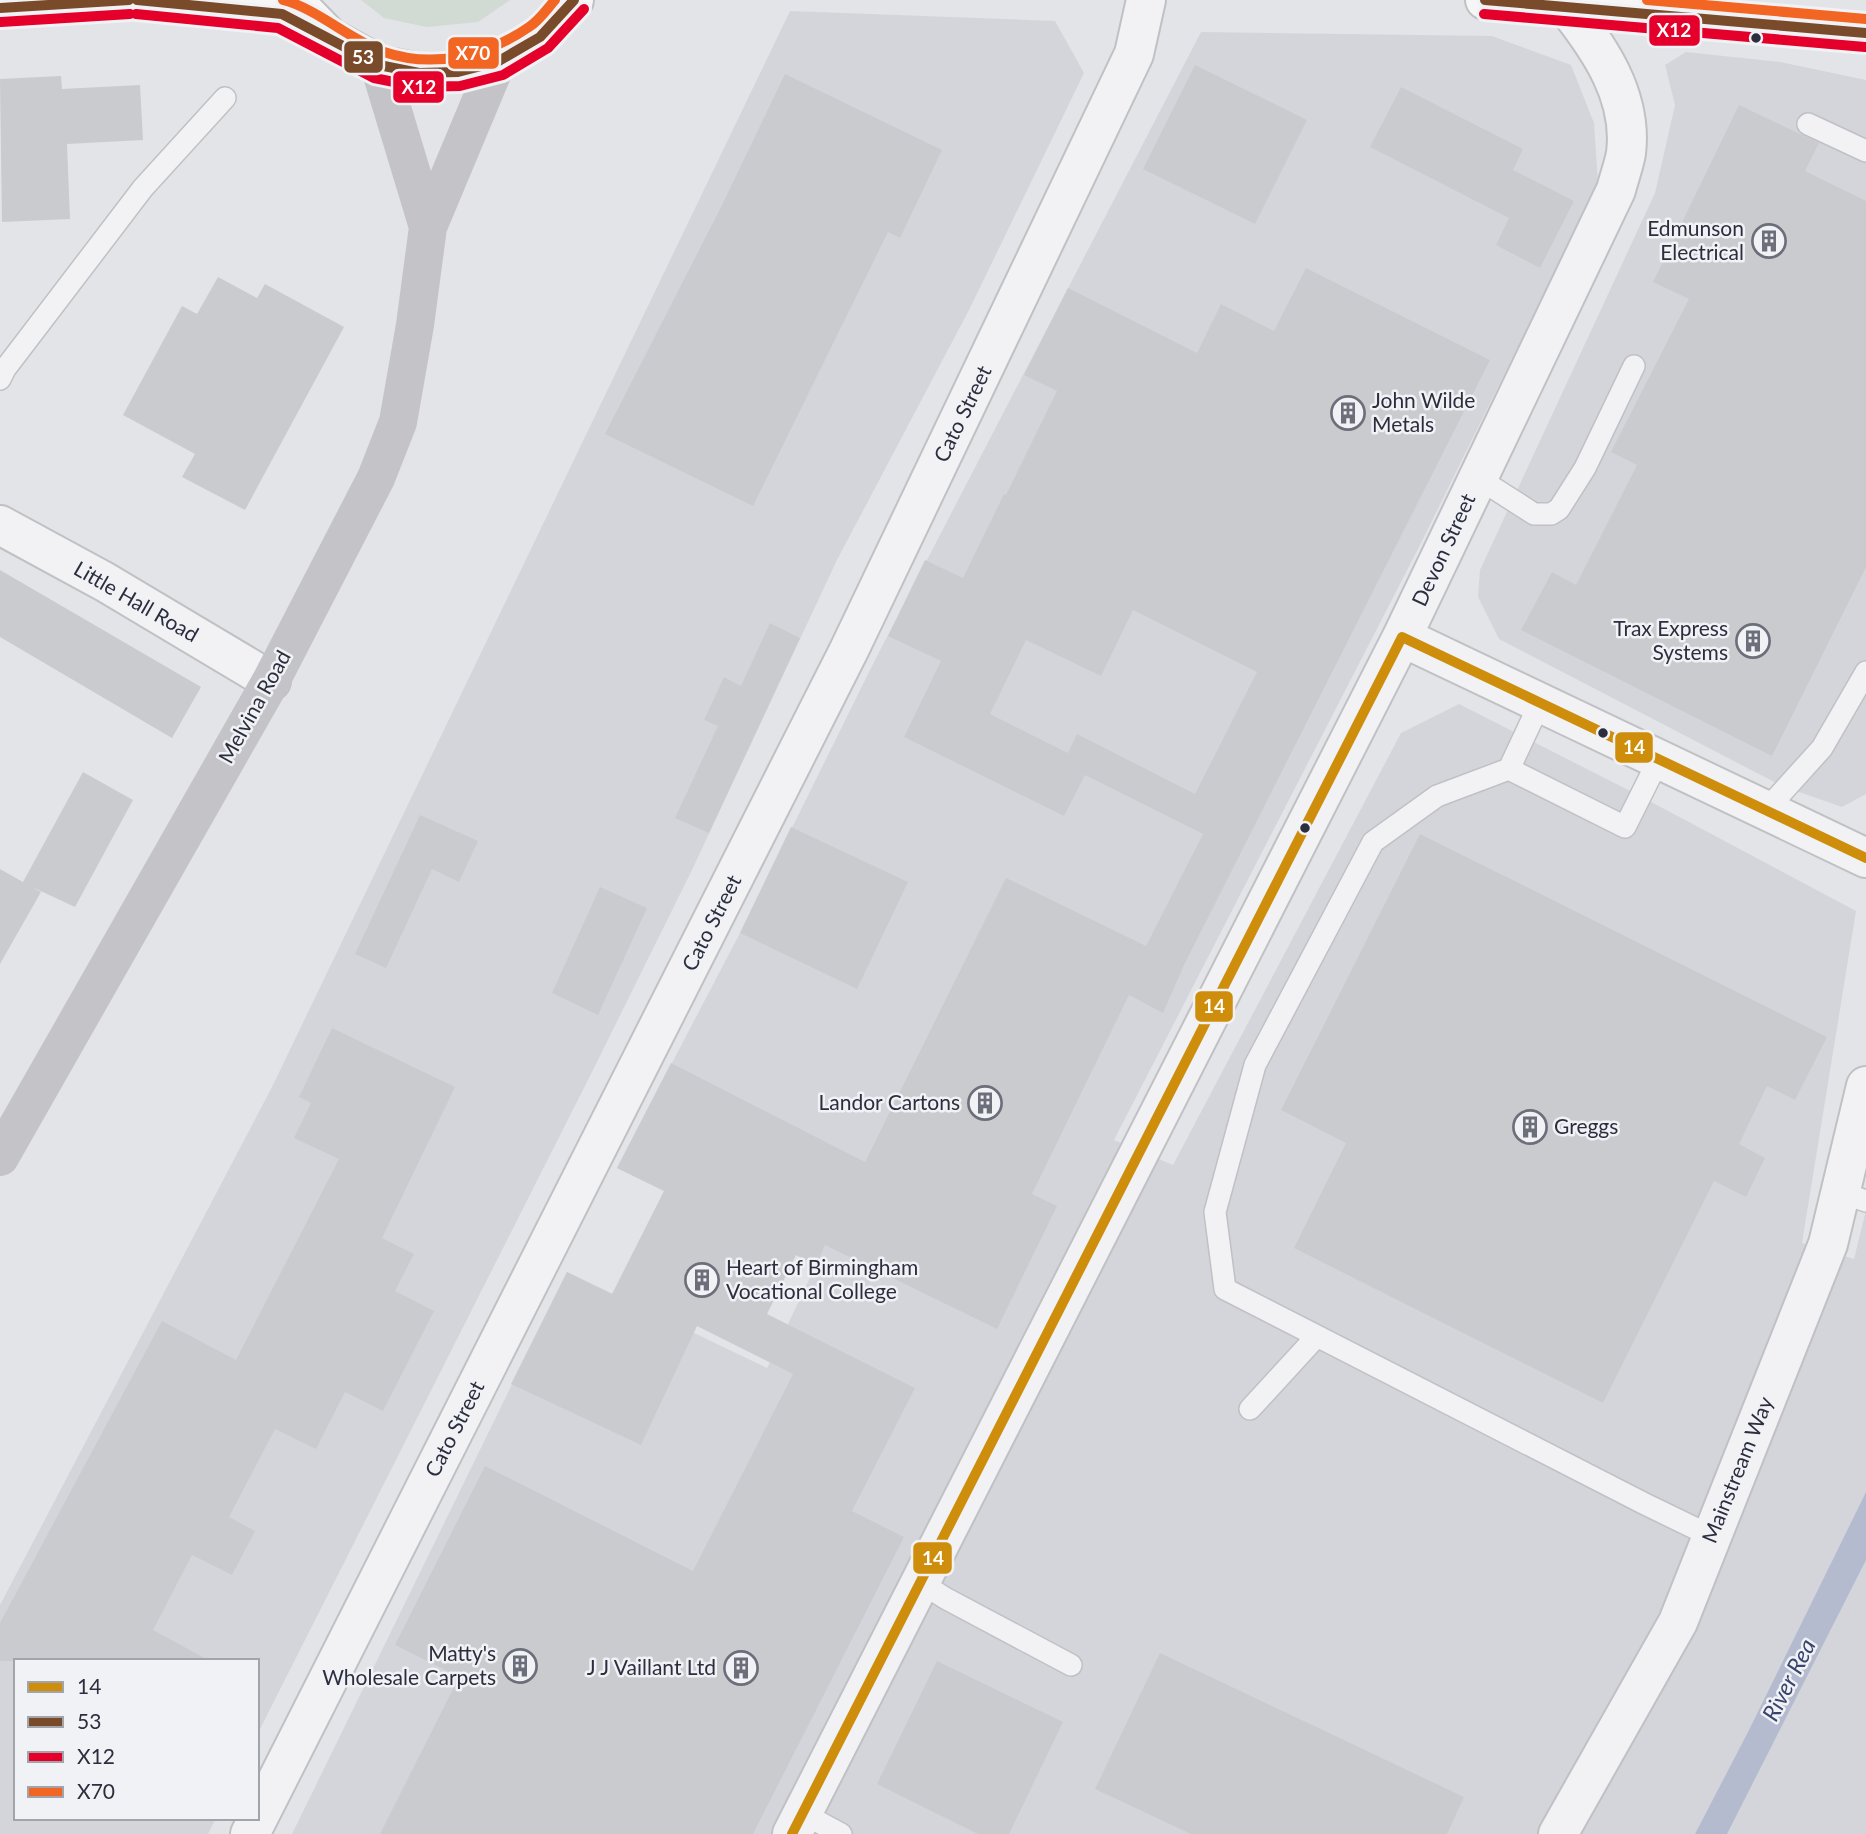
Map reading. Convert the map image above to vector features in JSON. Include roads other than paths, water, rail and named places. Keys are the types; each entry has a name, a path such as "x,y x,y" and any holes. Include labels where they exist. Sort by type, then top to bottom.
{"main road":[{"path":"0,8 129,0"},
{"path":"137,0 282,14 379,65 419,73 458,72 497,62 540,37 574,0"},
{"path":"293,0 330,38"},
{"path":"1485,0 1866,33"},
{"name":"Melvina Road","path":"0,1157 271,681 376,478 398,422 428,227 497,62"},
{"name":"Melvina Road","path":"379,65 428,227"}],"street":[{"name":"Cato Street","path":"259,1816 849,650 1135,54 1146,0"},
{"name":"Devon Street","path":"797,1824 1402,637 1616,190 1626,153 1625,109 1608,66 1567,7"},
{"name":"Little Hall Road","path":"0,525 105,582 271,681"},
{"path":"1402,637 1866,858"},
{"name":"Mainstream Way","path":"1558,1834 1678,1622 1828,1244 1853,1196 1866,1086"}],"lane":[{"path":"0,379 143,188 225,98"},
{"path":"1808,124 1866,151"},
{"path":"1478,478 1534,514 1551,514 1559,509 1585,468 1634,366"},
{"path":"1766,810 1822,748 1866,671"},
{"path":"1540,703 1509,769 1437,796 1373,842 1255,1065 1215,1212 1225,1289 1712,1536"},
{"path":"1509,769 1625,827 1659,759"},
{"path":"1250,1409 1317,1336"},
{"path":"920,1582 1070,1665"},
{"path":"797,1824 841,1834"}],"water":[{"name":"River Rea","path":"1866,1492 1866,1560 1727,1834 1695,1834 1748,1732"}],"place":[{"name":"Edmunson Electrical","path":"1769,241"},
{"name":"John Wilde Metals","path":"1348,413"},
{"name":"Trax Express Systems","path":"1753,641"},
{"name":"Landor Cartons","path":"985,1103"},
{"name":"Greggs","path":"1530,1127"},
{"name":"Heart of Birmingham Vocational College","path":"702,1280"},
{"name":"Matty's Wholesale Carpets","path":"520,1666"},
{"name":"J J Vaillant Ltd","path":"741,1668"}]}
